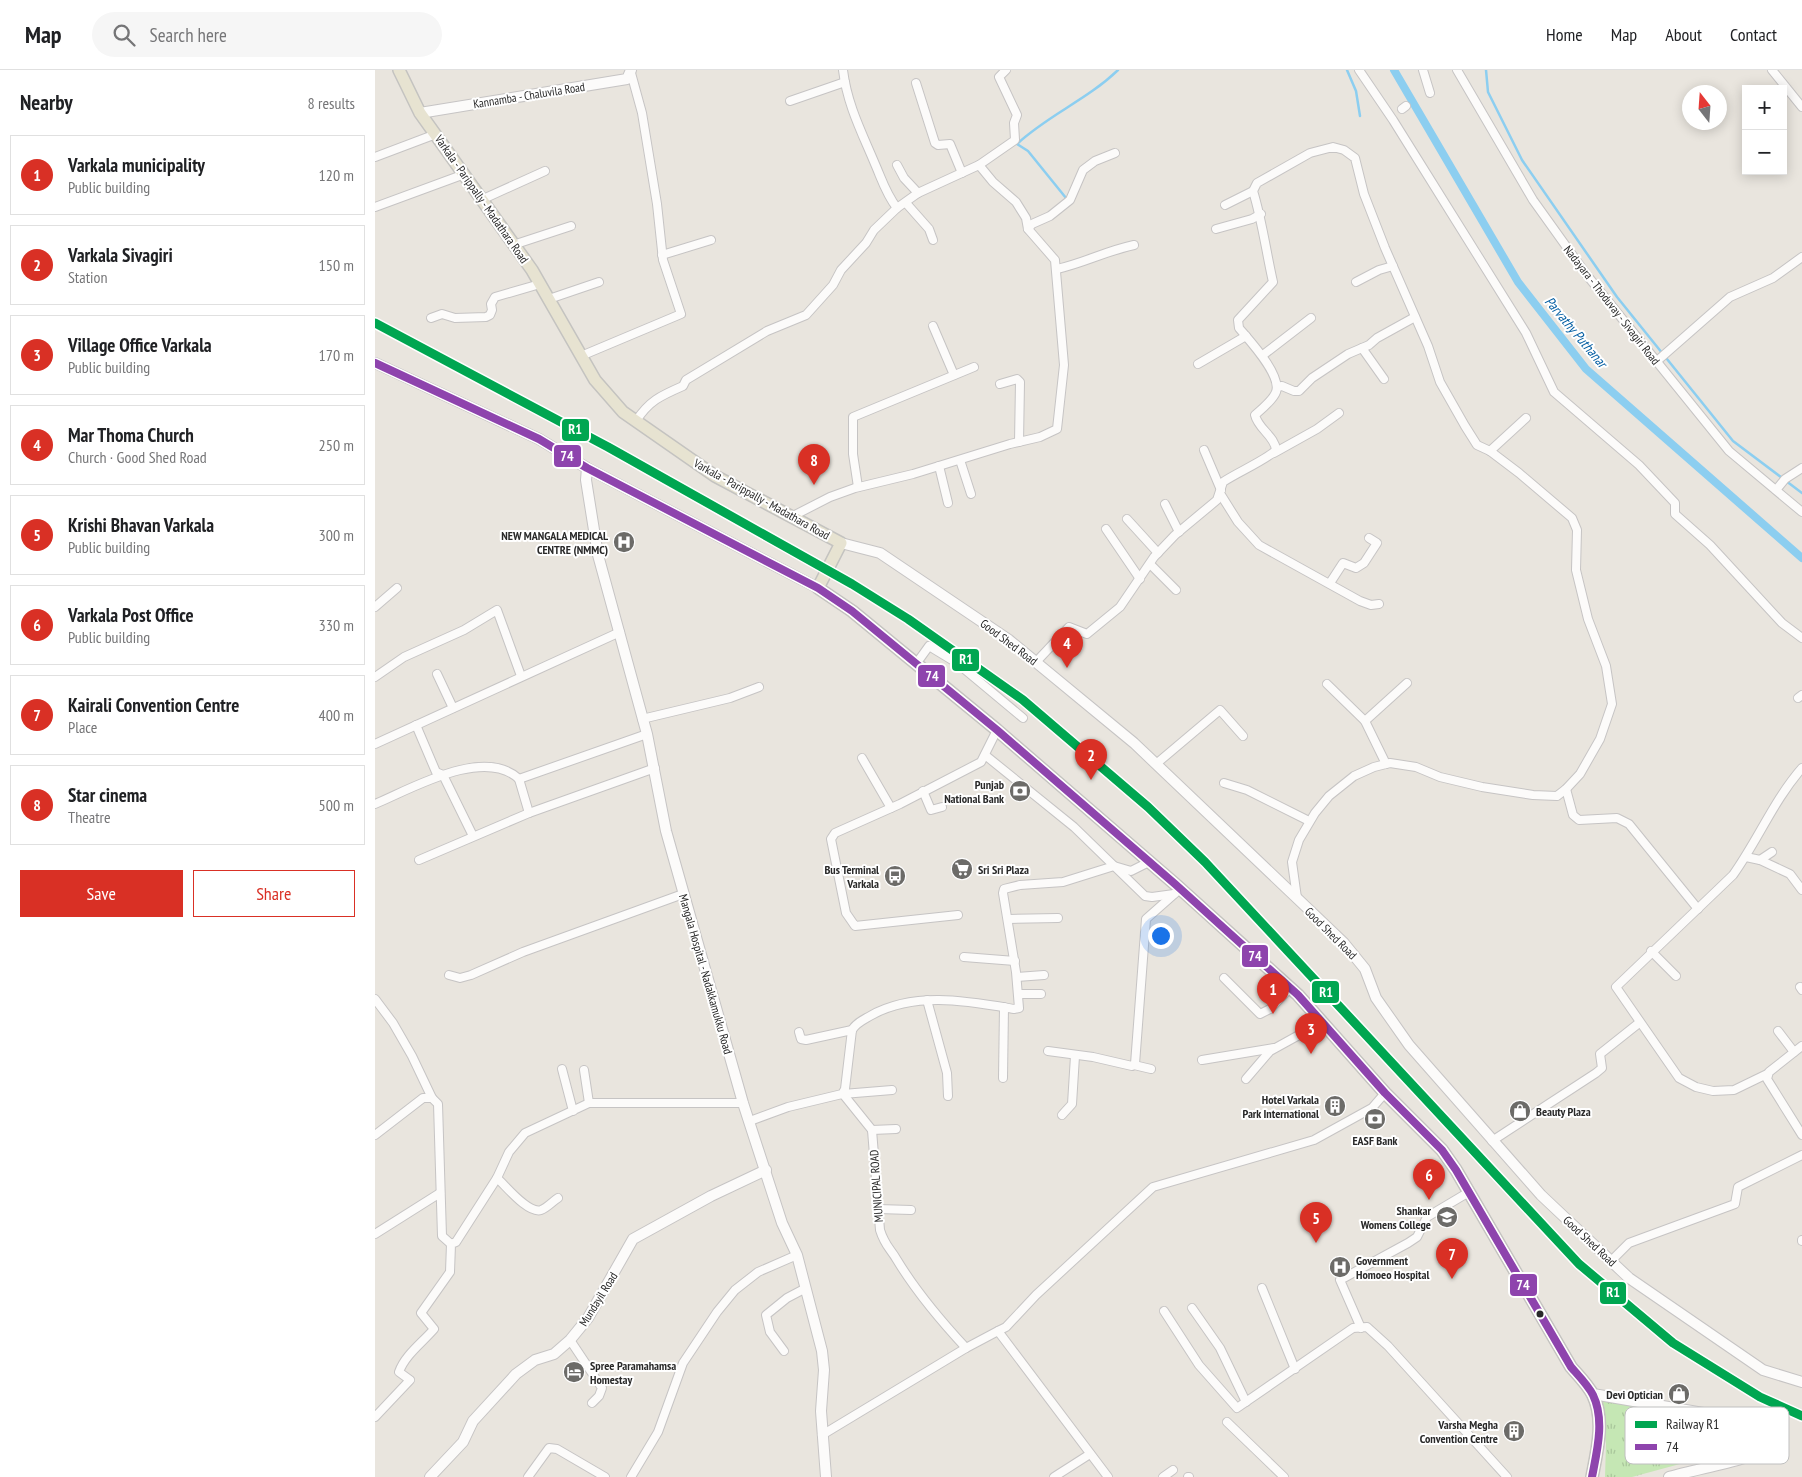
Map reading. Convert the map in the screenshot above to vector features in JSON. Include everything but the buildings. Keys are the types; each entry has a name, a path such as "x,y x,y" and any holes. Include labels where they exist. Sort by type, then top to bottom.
{"main road":[{"name":"Varkala - Parippally - Madathara Road","path":"399,70 420,113 540,284 595,380 623,412 715,476 841,543 818,588"},
{"name":"Kannamba - Chaluvila Road","path":"420,113 627,79 631,72"},
{"path":"375,363 539,439 587,468 818,588 852,612 997,730 1149,862 1177,892 1290,988 1385,1093 1442,1150 1469,1192 1571,1366 1593,1394 1599,1432 1592,1477"},
{"name":"Mangala Hospital - Nadakkamukku Road","path":"587,468 586,480 598,554 647,734 666,831 743,1102 782,1223 797,1255 806,1288 823,1360 822,1435 826,1477"},
{"name":"Good Shed Road","path":"841,543 880,552 1009,640 1134,743 1343,942 1365,968 1376,998 1409,1045 1541,1195 1629,1278 1763,1370 1802,1382"},
{"name":"Mundayil Road","path":"430,1477 463,1442 473,1421 516,1374 535,1360 554,1354 570,1340 588,1318 633,1239 711,1196 766,1170"},
{"path":"1593,1394 1668,1407"},
{"path":"1669,1477 1719,1464"}],"street":[{"path":"843,70 859,132 887,195 897,208"},
{"path":"635,421 643,409 657,397 683,386 686,380 767,331 805,315 833,285 841,270 866,243 875,230 897,208 918,193 979,165 1015,140 1014,123 1017,115 999,78 1006,70"},
{"path":"1359,70 1393,120 1526,333 1554,392 1639,465 1675,503 1675,514 1709,545 1782,623 1802,638"},
{"path":"1423,70 1430,93"},
{"name":"Nadayara - Thoduvay - Sivagiri Road","path":"1457,70 1533,200 1586,274 1729,451 1802,512"},
{"path":"1772,70 1802,107"},
{"path":"581,356 681,314 662,255 657,204 642,113 631,72"},
{"path":"790,101 845,82"},
{"path":"916,83 935,143 938,145 950,144 962,173"},
{"path":"375,156 436,134"},
{"path":"1225,205 1253,191 1257,183 1310,153 1333,147 1344,150 1355,158 1364,194 1428,346 1440,382 1477,446 1490,452 1572,518 1577,530 1576,570 1588,619 1606,666 1612,704 1600,739 1580,774 1567,790 1557,796 1533,795 1482,788 1440,778 1416,767 1386,764 1354,776 1329,796 1309,821 1291,862 1297,898"},
{"path":"1028,229 1032,224 1050,216 1070,200 1075,194 1083,170 1095,161 1115,153"},
{"path":"897,165 903,178 918,193"},
{"path":"791,516 829,497 858,487 1040,437 1057,429 1064,365 1055,260 1028,229 1026,218 1016,202 993,182 979,165"},
{"path":"481,200 545,171"},
{"path":"375,207 462,175"},
{"path":"1253,191 1261,214 1262,231 1273,282 1237,320 1239,328 1263,356 1277,388 1276,394 1255,415 1256,421 1276,444 1274,453"},
{"path":"906,203 929,229 933,240"},
{"path":"1216,229 1253,219 1261,214"},
{"path":"513,245 571,226"},
{"path":"662,255 711,240"},
{"path":"1057,269 1078,264 1099,254 1134,245"},
{"path":"1657,361 1730,297 1773,278 1802,257"},
{"path":"1356,282 1379,270 1393,266"},
{"path":"549,299 599,282"},
{"path":"431,318 442,314 455,318 486,317 492,310 491,304 495,297 540,284"},
{"path":"1277,388 1282,386 1299,391 1312,378 1348,354 1362,348 1415,317"},
{"path":"1263,356 1311,318"},
{"path":"933,326 954,375"},
{"path":"1198,364 1246,336"},
{"path":"1362,348 1385,379"},
{"path":"858,487 853,454 853,417 974,367"},
{"path":"1000,384 1017,379 1020,382 1019,442"},
{"path":"1036,662 1069,626 1087,634 1120,607 1158,554 1179,532 1203,514 1221,493 1223,482 1317,428 1339,413"},
{"path":"1490,452 1526,418"},
{"path":"1204,450 1221,493 1238,522 1259,546 1289,564 1330,583 1368,604 1379,604"},
{"path":"959,460 971,494"},
{"path":"939,466 949,503"},
{"path":"1776,490 1785,479 1802,468"},
{"path":"1165,504 1179,532"},
{"path":"1127,519 1158,554"},
{"path":"1106,529 1140,579"},
{"path":"1330,583 1343,563 1356,568 1364,564 1377,543 1369,538"},
{"path":"1150,564 1176,590"},
{"path":"375,607 397,588"},
{"path":"375,676 405,657 464,630 497,610 521,676"},
{"path":"375,744 620,632"},
{"path":"916,664 929,646 957,663 1023,718"},
{"path":"437,674 453,708"},
{"path":"1365,721 1407,682"},
{"path":"1327,684 1365,721 1386,764"},
{"path":"642,719 730,698 759,687"},
{"path":"1156,764 1220,710 1243,736"},
{"path":"416,725 436,772 443,775 473,836"},
{"path":"958,915 860,927 851,922 845,909 831,838 836,833 891,808 981,762 990,740 997,730"},
{"path":"519,779 647,734"},
{"path":"985,755 1074,827 1147,896 1177,892"},
{"path":"862,758 891,808"},
{"path":"375,804 454,770 486,767 511,771 519,779 529,813"},
{"path":"419,860 529,813 655,768"},
{"path":"1802,768 1787,785 1746,857 1733,875 1651,951 1616,987 1639,1023 1679,1078 1696,1087 1713,1090 1734,1090 1767,1074 1802,1046"},
{"path":"1224,782 1247,790 1309,821"},
{"path":"1567,790 1573,815 1579,820 1617,818 1629,824 1697,909"},
{"path":"923,792 931,810 942,807"},
{"path":"1760,860 1772,852"},
{"path":"1746,857 1760,860 1790,874 1802,890"},
{"path":"896,1129 872,1130 843,1094 852,1030 858,1023 898,1003 927,1000 1019,1008 1015,961 1003,893 1004,889 1020,885 1063,882 1114,866 1131,872 1149,862"},
{"path":"1134,1065 1146,919 1177,892"},
{"path":"449,975 460,978 471,975 523,952 683,894"},
{"path":"1009,919 1058,918"},
{"path":"1651,951 1676,976"},
{"path":"964,957 1015,961"},
{"path":"1017,977 1044,975"},
{"path":"1224,978 1260,1014 1270,1009 1290,988"},
{"path":"1019,994 1041,994"},
{"path":"375,999 412,1056 432,1098 437,1104 443,1236 451,1244 450,1272 421,1313 434,1329 402,1364 399,1372 410,1380 375,1417"},
{"path":"927,1000 947,1073 948,1096"},
{"path":"1003,1078 1004,1007"},
{"path":"1203,1060 1274,1048 1299,1035 1317,1018"},
{"path":"1492,1141 1596,1073 1602,1068 1600,1054 1639,1023"},
{"path":"799,1032 801,1038 806,1040 852,1030"},
{"path":"1777,1031 1794,1052"},
{"path":"1245,1079 1274,1048"},
{"path":"1048,1051 1151,1069"},
{"path":"1062,1115 1072,1104 1075,1056"},
{"path":"562,1069 573,1111"},
{"path":"584,1070 589,1103"},
{"path":"1767,1074 1767,1079 1773,1090 1802,1135"},
{"path":"750,1121 788,1107 843,1094 892,1090"},
{"path":"822,1435 966,1348 1007,1327 1035,1295 1153,1187 1314,1140 1372,1108 1385,1093"},
{"path":"375,1135 423,1098 432,1098"},
{"path":"451,1244 456,1242 497,1178 509,1152 525,1133 589,1103 743,1102"},
{"name":"MUNICIPAL ROAD","path":"872,1130 879,1230 885,1246 895,1257 927,1306 966,1348"},
{"path":"1611,1261 1629,1243 1735,1204 1737,1187 1802,1155"},
{"path":"497,1178 526,1206 535,1210 542,1210 558,1198"},
{"path":"1361,1328 1340,1280 1417,1237 1427,1217 1469,1192"},
{"path":"375,1234 440,1193"},
{"path":"878,1209 911,1210"},
{"path":"631,1477 658,1432 683,1363 717,1312 735,1290 758,1272 797,1255"},
{"path":"784,1351 771,1332 766,1315 787,1298 806,1288"},
{"path":"1262,1288 1295,1369"},
{"path":"1192,1308 1220,1348 1246,1402"},
{"path":"1164,1311 1183,1344 1237,1408 1353,1328 1367,1328 1388,1346 1507,1477"},
{"path":"998,1332 1107,1477"},
{"path":"570,1340 602,1388 599,1396 592,1403"},
{"path":"1227,1422 1284,1477"},
{"path":"529,1477 549,1448 557,1450 605,1477"},
{"path":"1054,1477 1090,1454"},
{"path":"1163,1477 1173,1470"}],"green space":[{"path":"1601,1398 1648,1407 1625,1407 1625,1464 1680,1464 1632,1477 1605,1477 1606,1444"}],"waterway":[{"path":"1066,198 1028,151 1017,144 1041,124 1106,81 1118,70"},
{"path":"1347,70 1356,91 1360,116"},
{"name":"Parvathy Puthanar","path":"1394,70 1518,282 1586,369 1802,558"},
{"path":"1486,70 1488,92 1522,160 1617,297 1733,441 1802,493"}],"rail line":[{"name":"R1","path":"375,323 608,447 852,584 908,619 1023,700 1148,807 1205,862 1579,1264 1673,1343 1760,1397 1782,1407"},
{"name":"R1","path":"1789,1410 1802,1416"}],"transit line":[{"name":"74","path":"375,363 539,439 587,468 818,588 852,611 997,730 1175,884 1298,995 1385,1093 1442,1150 1456,1170 1571,1367 1593,1395 1599,1415 1599,1436 1592,1477"}],"place":[{"name":"Star cinema","path":"814,485"},
{"name":"NEW MANGALA MEDICAL CENTRE (NMMC)","path":"624,542"},
{"name":"Mar Thoma Church","path":"1067,668"},
{"name":"Varkala Sivagiri","path":"1091,780"},
{"name":"Punjab National Bank","path":"1020,791"},
{"name":"Sri Sri Plaza","path":"962,869"},
{"name":"Bus Terminal Varkala","path":"895,876"},
{"name":"Varkala municipality","path":"1273,1014"},
{"name":"Village Office Varkala","path":"1311,1054"},
{"name":"Hotel Varkala Park International","path":"1335,1106"},
{"name":"Beauty Plaza","path":"1520,1111"},
{"name":"EASF Bank","path":"1375,1119"},
{"name":"Varkala Post Office","path":"1429,1200"},
{"name":"Shankar Womens College","path":"1447,1217"},
{"name":"Krishi Bhavan Varkala","path":"1316,1243"},
{"name":"Government Homoeo Hospital","path":"1340,1267"},
{"name":"Kairali Convention Centre","path":"1452,1279"},
{"name":"Spree Paramahamsa Homestay","path":"574,1372"},
{"name":"Devi Optician","path":"1679,1394"},
{"name":"Varsha Megha Convention Centre","path":"1514,1431"}]}
